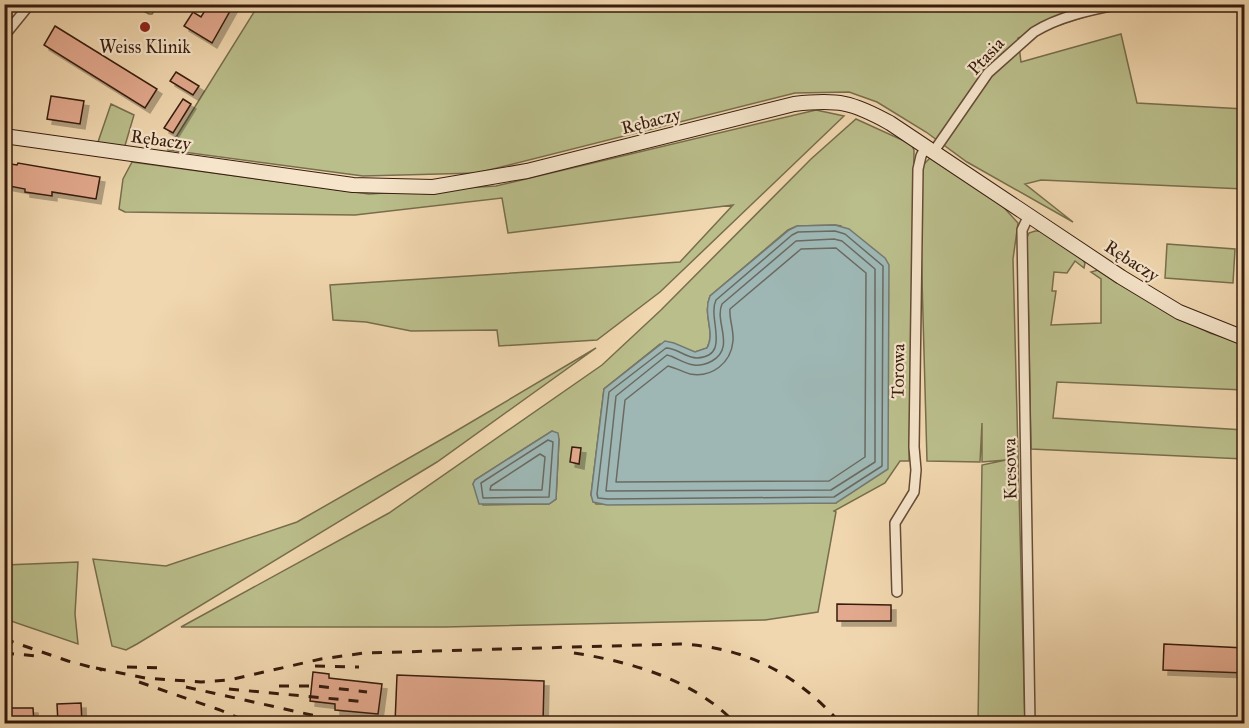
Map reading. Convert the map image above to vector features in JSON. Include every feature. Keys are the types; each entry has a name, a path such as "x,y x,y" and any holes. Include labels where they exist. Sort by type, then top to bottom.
{"street":[{"path":"4,36 30,4"},
{"name":"Ptasia","path":"930,149 988,74 1034,32 1090,10 1120,4"},
{"name":"Rębaczy","path":"4,136 353,185 433,187 527,171 794,104 818,101 840,102 863,107 1121,277 1179,312 1245,338"},
{"name":"Torowa","path":"897,592 895,524 914,492 916,470 914,447 918,169 921,156 930,149"},
{"name":"Kresowa","path":"1029,215 1022,230 1030,723"}],"green space":[{"path":"259,4 1122,5 1018,38 1021,62 1121,34 1137,103 1244,109 1244,189 1041,180 1025,184 1073,222 967,162 926,132 877,102 849,92 795,93 477,173 363,176 168,150"},
{"path":"132,5 159,5 152,14 149,14"},
{"path":"111,104 134,115 124,149 97,145"},
{"path":"816,110 844,116 660,292 597,340 499,346 497,330 411,331 366,322 333,320 330,285 680,262 733,205 508,233 502,198 355,215 125,212 119,209 123,179 132,162 369,194 496,186"},
{"path":"856,119 911,144 914,150 909,461 900,461 885,483 834,511 836,512 818,612 765,620 445,627 181,627 389,513 602,365 661,310 811,159","holes":["797,226 841,226 836,503 596,504 591,495 604,389 660,344 695,352 707,348 710,336 707,310 710,296 788,230","552,431 559,439 556,499 549,504 483,505 473,484 475,480"]},
{"path":"931,157 997,200 1018,223 1013,259 1025,723 978,723 982,465 1006,460 982,462 982,423 980,462 927,461 920,207 923,165"},
{"path":"1040,231 1081,257 1085,263 1084,268 1075,261 1067,273 1054,272 1052,291 1056,291 1051,325 1101,323 1101,279 1091,272 1098,270 1187,322 1210,333 1244,344 1244,390 1057,382 1053,418 1244,430 1244,459 1031,449 1025,242 1029,233"},
{"path":"1167,244 1235,249 1233,283 1165,278"},
{"path":"596,348 437,462 137,644 126,650 112,646 93,559 166,566 297,522"},
{"path":"78,562 75,614 78,644 5,619 5,565"}],"water":[{"path":"835,225 849,229 885,258 889,265 888,469 836,503 607,505 593,502 591,495 604,389 665,341 695,352 707,348 710,336 707,310 710,296 789,230 797,226"},
{"path":"552,431 558,433 559,439 556,499 549,504 479,504 473,484 475,480"}],"building":[{"path":"209,4 234,4 212,43 184,26 193,12 201,17"},
{"path":"55,26 157,89 145,108 44,45"},
{"path":"176,72 199,86 193,95 170,81"},
{"path":"51,96 84,101 80,124 47,119"},
{"path":"183,99 191,104 173,133 164,128"},
{"path":"4,163 17,165 18,163 100,177 96,199 52,192 52,196 25,192 25,189 4,185"},
{"path":"572,447 581,448 579,464 570,462"},
{"path":"837,604 891,605 891,621 837,621"},
{"path":"1164,644 1245,648 1245,673 1163,670"},
{"path":"313,672 329,674 329,678 382,684 378,714 335,710 335,704 310,701"},
{"path":"397,675 544,681 543,723 395,723"},
{"path":"81,703 82,723 58,723 57,704"},
{"path":"4,708 33,708 34,723 4,723"}],"railway":[{"path":"4,639 102,670"},
{"path":"96,668 145,678 201,682 229,680 321,659 364,653 680,644 727,651 769,666 807,691 841,724"},
{"path":"4,653 36,656"},
{"path":"574,653 618,662 661,675 702,696 736,724"},
{"path":"315,666 359,667"},
{"path":"127,667 162,668"},
{"path":"139,682 220,710 252,724"},
{"path":"279,686 316,686 367,692"},
{"path":"186,687 352,724"},
{"path":"229,689 367,702"}],"place":[{"name":"Weiss Klinik","path":"145,27"}]}
